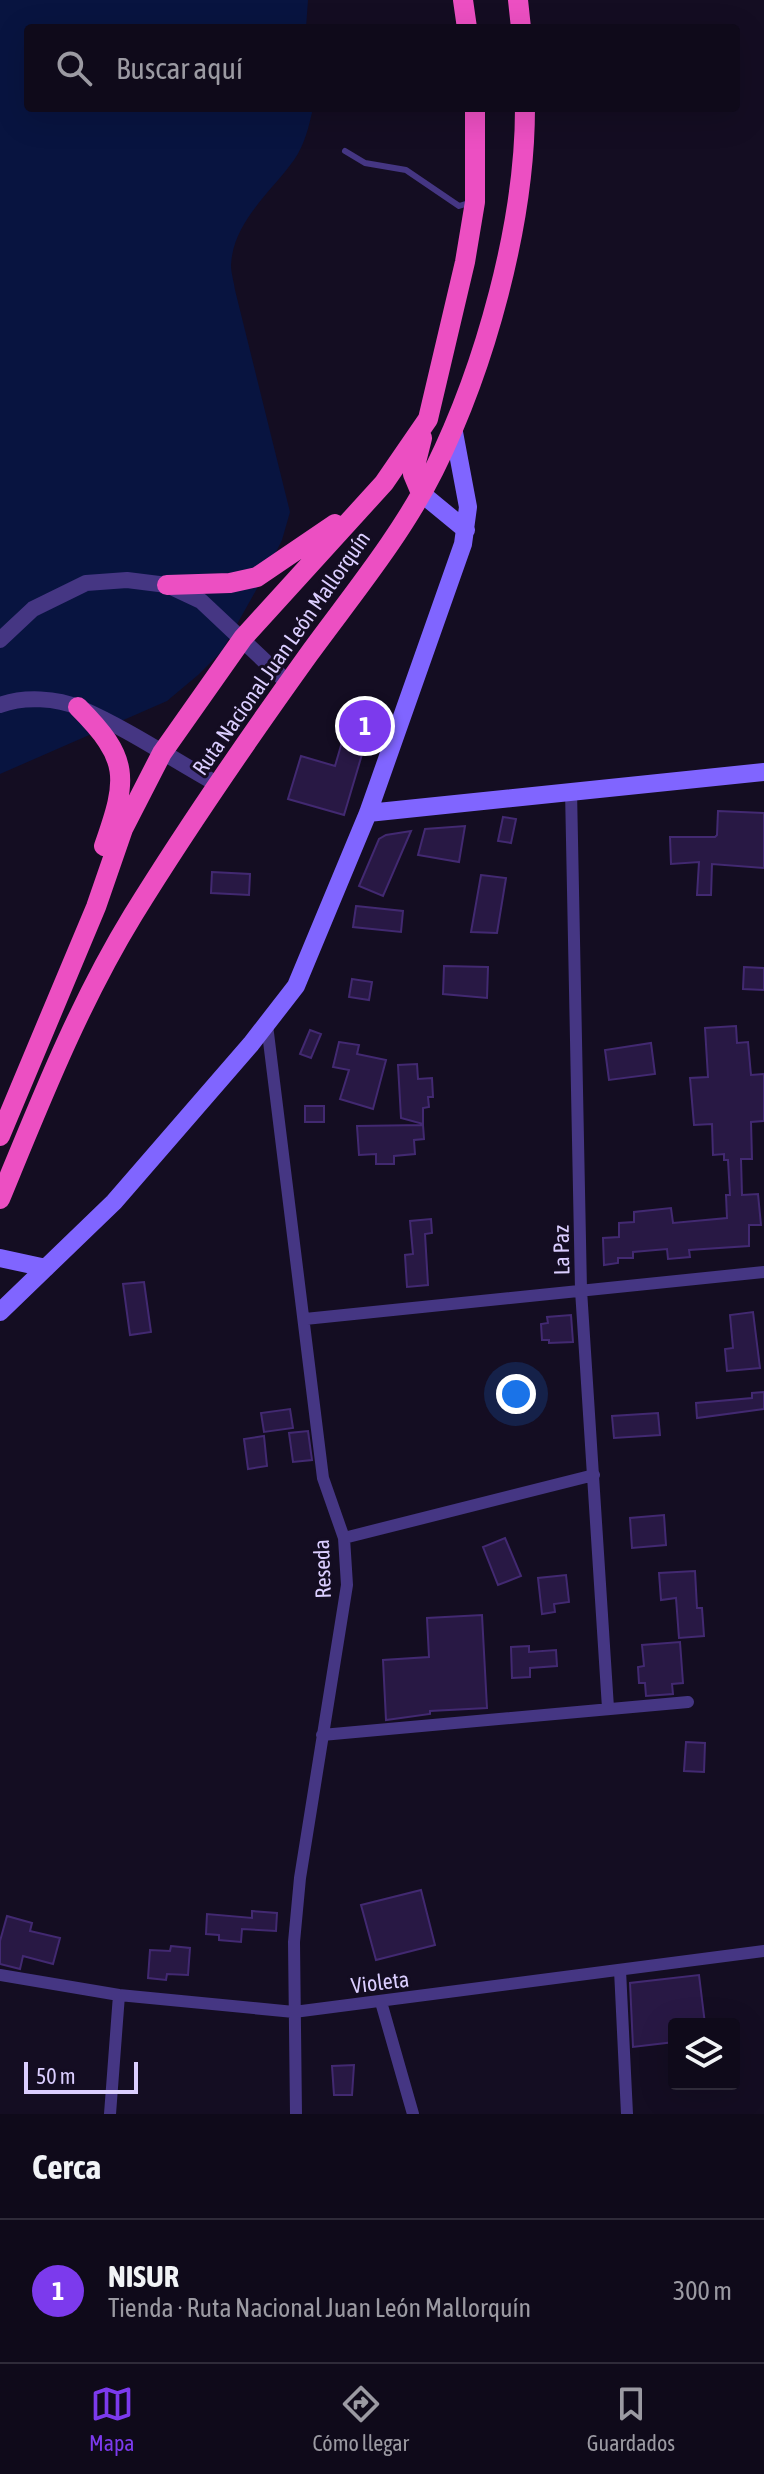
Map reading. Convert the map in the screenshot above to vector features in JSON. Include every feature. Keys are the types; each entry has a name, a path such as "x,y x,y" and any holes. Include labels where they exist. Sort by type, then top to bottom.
{"highway":[{"path":"463,0 466,24"},
{"path":"518,0 521,24"},
{"name":"Ruta Nacional Juan León Mallorquín","path":"0,1136 79,948 123,829 162,753 243,638 368,502 428,419 465,262 475,202 475,112"},
{"name":"Ruta Nacional Juan León Mallorquín","path":"0,1199 93,983 217,784 379,558 421,493 453,427 477,363 501,279 521,178 525,112"},
{"path":"421,493 415,481 414,467 428,419"},
{"path":"167,585 230,583 257,577 368,502"},
{"path":"78,707 113,746 119,764 120,792 91,884 79,948"}],"main road":[{"path":"0,1312 114,1202 267,1025 296,986 368,813 466,530 468,507 453,427"},
{"path":"421,493 466,530"},
{"path":"368,813 764,772"},
{"path":"0,1258 46,1268"}],"street":[{"path":"0,640 33,609 86,583 127,580 167,585 201,601 288,683"},
{"path":"0,705 12,701 46,700 78,707 217,784"},
{"name":"La Paz","path":"571,790 581,1290 608,1708"},
{"name":"Reseda","path":"267,1025 323,1478 344,1538 347,1585 299,1890 294,1942 296,2114"},
{"path":"0,1112 37,1048"},
{"path":"305,1319 764,1272"},
{"path":"344,1538 594,1475"},
{"path":"322,1735 688,1702"},
{"name":"Violeta","path":"0,1975 119,1995 294,2012 764,1951"},
{"path":"620,1970 627,2114"},
{"path":"110,2114 119,1995"},
{"path":"381,2002 413,2114"}],"lane":[{"path":"345,151 365,163 406,170 459,206 475,202"}],"shaded area":[{"path":"0,0 308,0 306,24 24,24 24,112 312,112 298,154 255,208 238,235 231,265 290,512 282,540 222,651 167,701 0,774"}],"building":[{"path":"352,708 374,714 344,815 288,799 301,756 335,766"},
{"path":"718,811 764,813 764,868 712,864 711,895 697,895 699,862 671,864 670,837 715,837"},
{"path":"503,817 516,819 511,843 498,841"},
{"path":"465,826 459,862 418,855 425,829"},
{"path":"411,831 383,896 359,886 379,839"},
{"path":"212,872 250,874 249,895 211,893"},
{"path":"481,875 506,878 497,933 471,932"},
{"path":"356,906 403,911 401,932 353,927"},
{"path":"444,966 488,967 487,998 443,994"},
{"path":"744,967 764,968 764,990 743,989"},
{"path":"352,979 372,982 369,1000 349,997"},
{"path":"736,1026 737,1043 748,1042 751,1075 764,1074 764,1121 751,1122 752,1159 741,1159 742,1195 758,1194 761,1225 749,1225 749,1246 689,1250 690,1257 668,1259 667,1249 633,1252 633,1258 618,1258 618,1263 604,1265 603,1238 619,1237 619,1223 634,1222 634,1212 671,1208 673,1223 727,1218 726,1195 730,1195 728,1160 724,1160 724,1154 713,1155 712,1124 694,1125 690,1078 708,1077 705,1028"},
{"path":"310,1030 321,1034 311,1058 300,1054"},
{"path":"339,1042 359,1045 357,1054 386,1060 373,1109 340,1099 349,1070 333,1067"},
{"path":"651,1043 655,1074 609,1080 605,1050"},
{"path":"417,1064 418,1079 432,1078 433,1097 428,1097 429,1107 423,1108 423,1124 401,1118 398,1065"},
{"path":"305,1106 324,1106 324,1122 305,1122"},
{"path":"423,1125 424,1139 414,1140 415,1154 394,1156 394,1164 376,1164 376,1154 359,1155 357,1126"},
{"path":"431,1219 432,1233 425,1234 428,1285 407,1287 405,1255 413,1254 410,1221"},
{"path":"144,1282 151,1332 130,1335 123,1284"},
{"path":"753,1312 760,1368 727,1371 725,1349 733,1348 730,1315"},
{"path":"571,1315 573,1342 549,1343 549,1340 542,1340 541,1324 548,1323 547,1317"},
{"path":"764,1392 764,1409 697,1418 696,1403 752,1398 752,1393"},
{"path":"290,1409 293,1428 264,1432 261,1413"},
{"path":"658,1413 660,1435 614,1438 612,1416"},
{"path":"308,1431 312,1460 293,1462 289,1433"},
{"path":"264,1436 267,1466 248,1469 244,1439"},
{"path":"664,1515 666,1545 632,1548 630,1518"},
{"path":"505,1538 521,1576 498,1585 483,1547"},
{"path":"695,1571 697,1608 702,1608 704,1636 679,1638 676,1598 661,1600 659,1573"},
{"path":"566,1575 569,1602 554,1604 555,1612 542,1614 538,1578"},
{"path":"482,1615 487,1708 430,1711 430,1714 386,1720 383,1660 429,1657 427,1618"},
{"path":"680,1642 683,1683 672,1684 673,1694 646,1696 645,1683 639,1683 638,1667 644,1666 642,1645"},
{"path":"529,1646 529,1652 556,1650 557,1666 530,1668 530,1677 512,1678 511,1647"},
{"path":"686,1742 705,1743 704,1772 684,1771"},
{"path":"421,1890 435,1945 376,1960 361,1905"},
{"path":"252,1911 277,1913 276,1931 242,1929 241,1942 219,1940 219,1935 206,1934 207,1914 252,1918"},
{"path":"7,1916 32,1923 30,1931 60,1938 53,1964 23,1956 20,1969 0,1964 0,1941"},
{"path":"171,1946 190,1948 188,1975 167,1974 166,1980 148,1978 150,1950 170,1951"},
{"path":"699,1975 704,2018 668,2018 668,2043 633,2047 630,1983"},
{"path":"354,2065 352,2095 334,2095 332,2066"}],"place":[{"name":"NISUR","path":"365,726"}]}
